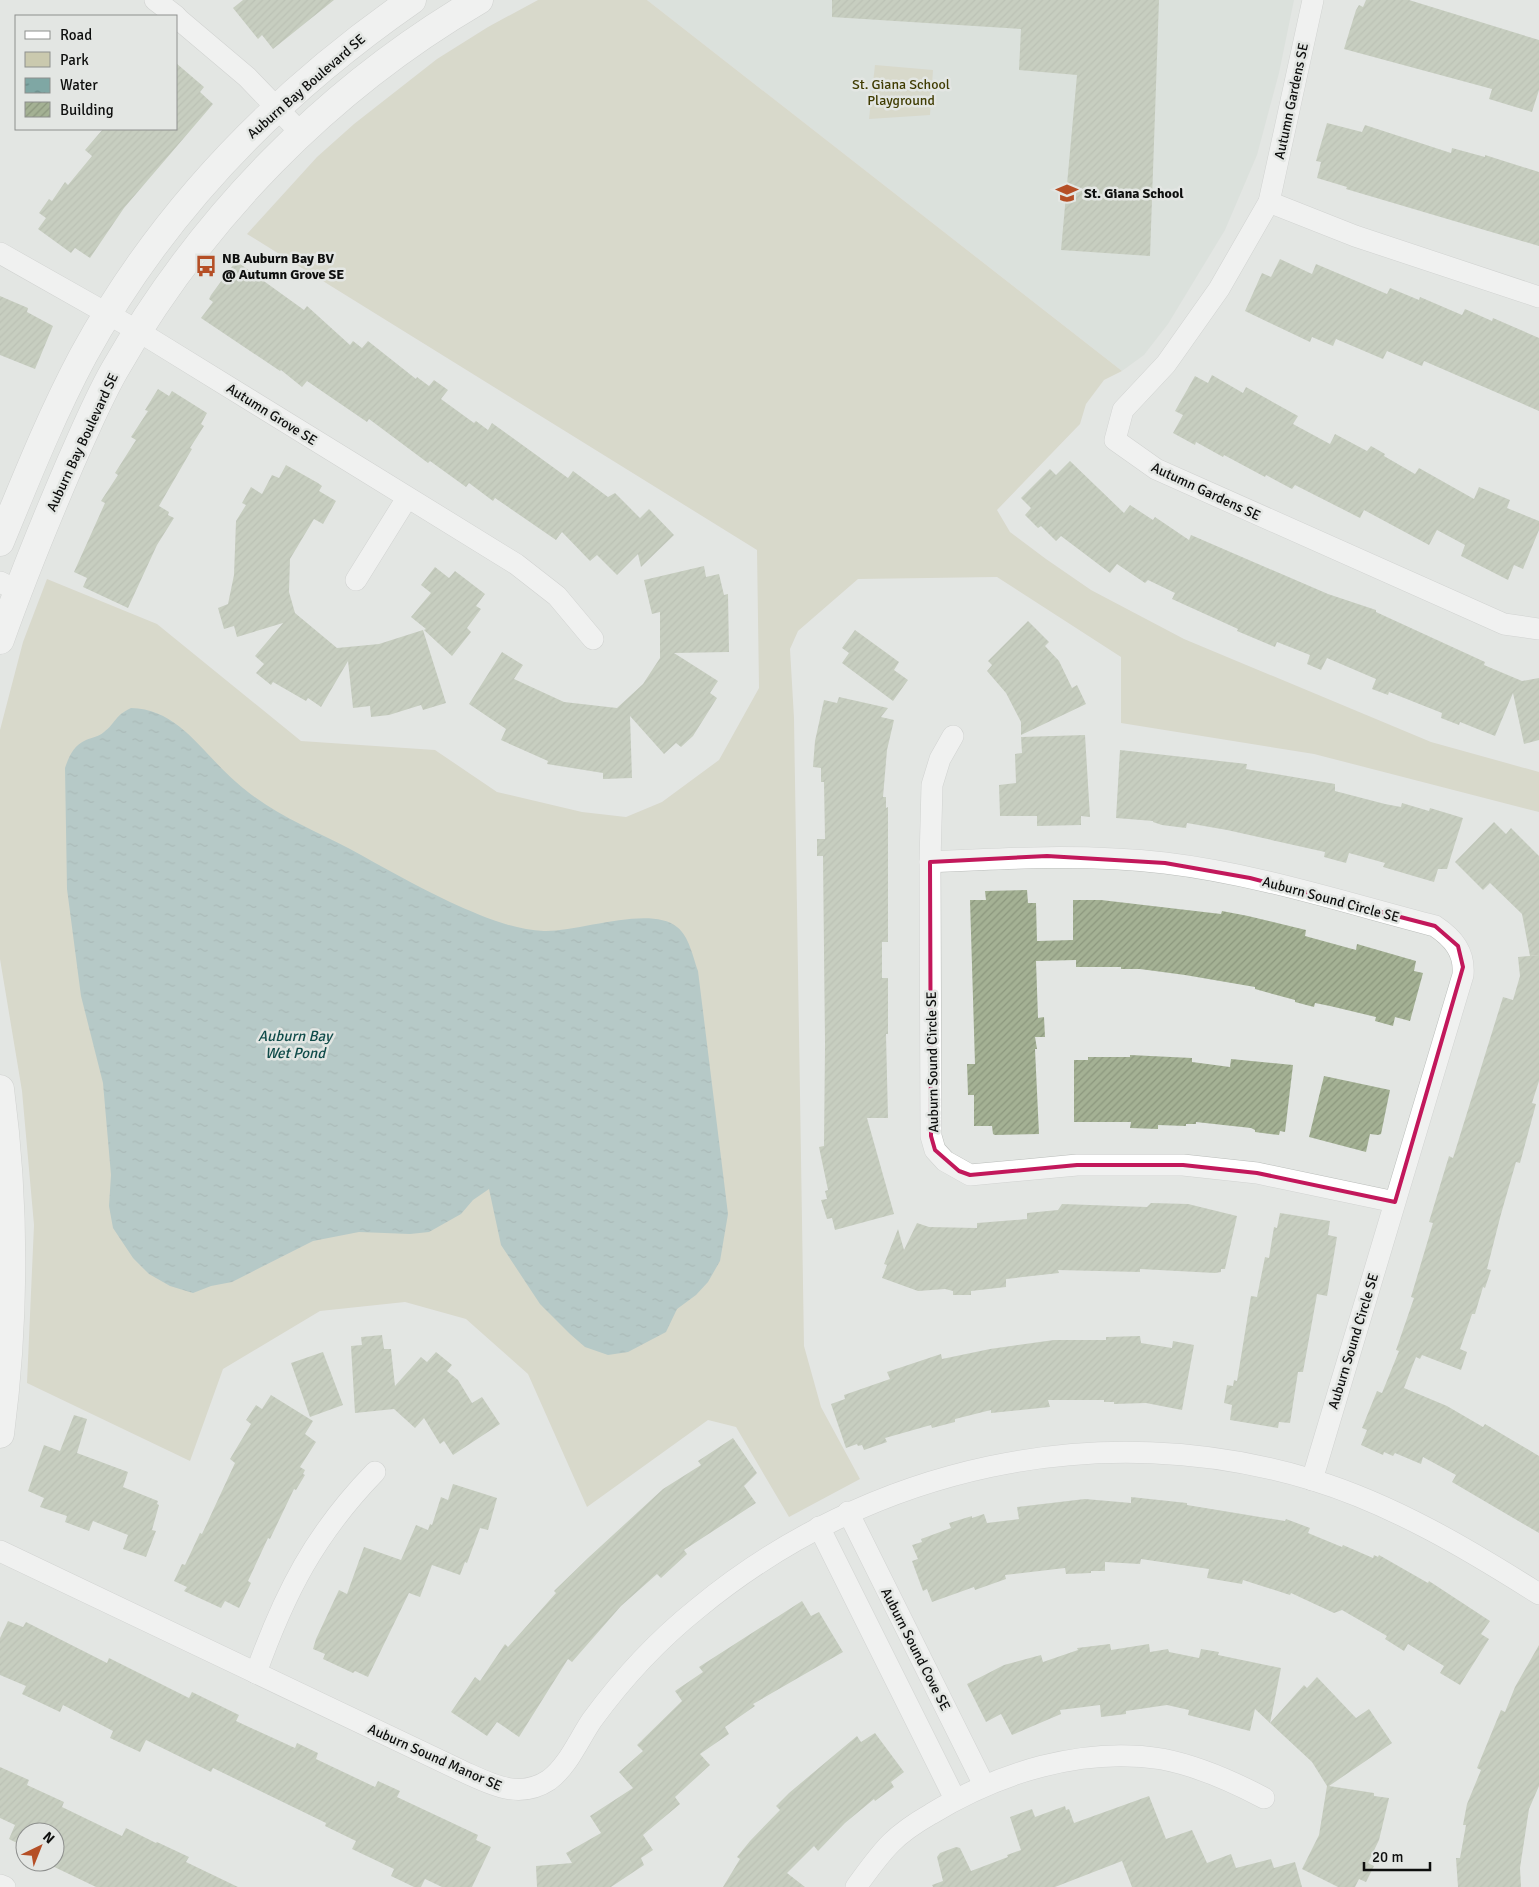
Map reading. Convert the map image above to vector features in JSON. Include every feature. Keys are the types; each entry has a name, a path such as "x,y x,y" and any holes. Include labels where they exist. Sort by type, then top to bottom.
{"street":[{"path":"155,0 175,15"},
{"name":"Auburn Bay Boulevard SE","path":"0,542 44,436 84,355 108,314 152,249 198,189 277,107 329,62 412,0"},
{"name":"Auburn Bay Boulevard SE","path":"0,640 9,587 114,371 138,331 216,222 264,168 370,73 429,31 479,0"},
{"name":"Autumn Gardens SE","path":"1313,0 1269,202 1214,297 1166,364 1123,410 1115,440 1156,470 1504,624 1539,629"},
{"path":"178,18 211,44 277,107 301,133"},
{"path":"1269,202 1355,236 1539,297"},
{"name":"Autumn Grove SE","path":"0,253 138,331 539,580 568,606 593,639"},
{"path":"356,580 407,498"},
{"name":"Auburn Sound Circle SE","path":"953,736 940,759 932,784 930,862 931,1136 936,1150 945,1161 970,1175 1077,1165 1183,1165 1257,1173 1395,1202"},
{"name":"Auburn Sound Circle SE","path":"930,862 1047,856 1165,863 1250,878 1435,926 1449,935 1458,946 1462,960 1463,975 1312,1480"},
{"path":"0,1089 10,1192 12,1256 11,1316 0,1434"},
{"name":"Auburn Sound Manor SE","path":"0,1551 499,1788 524,1790 547,1781 556,1773 621,1683 696,1609 749,1568 818,1527 848,1512 905,1489 993,1465 1085,1453 1149,1453 1195,1456 1276,1471 1312,1480 1357,1496 1414,1522 1444,1537 1539,1594"},
{"path":"256,1673 277,1614 297,1574 323,1532 349,1498 375,1472"},
{"name":"Auburn Sound Cove SE","path":"848,1512 984,1785"},
{"path":"818,1527 955,1799"},
{"path":"856,1887 891,1842 915,1824 955,1799 984,1785 1020,1772 1061,1762 1132,1757 1162,1759 1200,1769 1235,1783 1264,1798"},
{"path":"0,1885 4,1887"}],"highlighted area":[{"path":"1047,856 1165,863 1250,878 1435,926 1458,946 1463,967 1395,1202 1257,1173 1183,1165 1077,1165 970,1175 959,1171 935,1150 931,1136 930,862"}],"shaded area":[{"name":"St. Giana School","path":"647,0 1294,0 1279,73 1257,155 1225,230 1168,324 1144,355 1122,371"}],"green space":[{"path":"538,0 647,0 1122,371 1104,380 1086,404 1080,424 997,510 1010,532 1091,590 1184,639 1431,742 1539,772 1539,812 1314,754 1121,723 1121,657 997,577 858,579 798,631 790,649 794,718 804,1346 821,1407 860,1479 789,1517 736,1427 708,1420 587,1507 528,1374 466,1319 405,1302 320,1311 223,1369 190,1461 27,1383 34,1225 22,1091 0,959 0,730 23,642 47,579 157,624 301,741 435,750 497,792 582,812 626,817 662,802 719,760 759,688 757,550 247,234 317,157 354,124 437,59 488,27"},
{"name":"St. Giana School Playground","path":"875,65 933,70 930,115 869,119"}],"water":[{"name":"Auburn Bay Wet Pond","path":"131,708 148,710 177,724 236,782 276,811 450,902 484,917 520,928 544,931 649,918 665,921 681,931 690,947 698,971 728,1214 720,1261 708,1282 696,1295 677,1309 666,1332 628,1352 608,1355 585,1347 540,1304 501,1245 489,1189 473,1200 461,1214 429,1232 410,1234 359,1232 313,1241 232,1282 211,1286 193,1293 170,1286 149,1274 133,1258 113,1228 109,1206 111,1175 103,1083 81,996 67,889 65,768 70,755 78,745 102,734 121,714"}],"building":[{"path":"243,0 334,0 273,49 262,35 258,39 233,8"},
{"path":"832,0 1159,0 1150,256 1061,250 1077,75 1019,70 1021,29 832,17"},
{"path":"1366,0 1409,0 1539,40 1539,90 1532,112 1489,99 1492,89 1344,49 1356,10 1359,5 1363,7"},
{"path":"178,65 204,87 200,92 213,104 124,208 90,258 75,248 71,253 38,229 46,218 39,213 49,199 52,201 65,182 68,185 92,156 85,150 102,130 178,130"},
{"path":"1327,123 1362,132 1365,125 1451,153 1452,148 1485,157 1485,155 1539,172 1539,246 1346,189 1347,187 1317,178 1321,162 1316,161"},
{"path":"1280,259 1312,274 1316,264 1387,294 1390,288 1419,300 1420,297 1462,315 1465,309 1492,321 1493,318 1539,338 1539,411 1424,361 1422,366 1387,351 1383,359 1336,339 1333,346 1312,337 1310,342 1245,311 1262,273 1271,277"},
{"path":"236,261 304,310 307,306 350,345 353,341 362,348 368,341 416,379 417,377 429,386 434,380 448,390 441,399 474,423 476,421 488,430 492,423 568,478 573,471 608,497 615,493 640,518 649,509 674,535 641,567 638,554 617,575 597,555 590,561 562,532 556,540 495,498 493,501 469,483 466,487 430,461 428,463 369,419 367,422 307,381 302,387 281,370 201,318 213,302 209,299 211,295"},
{"path":"0,296 28,308 27,312 53,326 35,369 0,355"},
{"path":"1212,375 1243,393 1246,387 1298,416 1293,424 1330,444 1335,434 1367,451 1371,446 1415,474 1419,468 1474,499 1479,487 1510,500 1507,508 1539,521 1539,530 1523,569 1514,565 1508,580 1461,556 1465,545 1437,530 1429,545 1364,510 1360,518 1295,485 1292,489 1224,455 1223,457 1196,442 1195,445 1173,433 1183,415 1175,411 1195,376 1208,383"},
{"path":"158,389 169,396 172,391 207,413 201,424 204,426 159,506 169,512 168,515 174,518 157,545 128,608 83,587 87,578 74,572 105,503 101,501 118,475 115,473 136,440 131,437 148,411 145,410"},
{"path":"1070,461 1124,513 1130,505 1153,520 1155,517 1189,540 1191,535 1328,594 1376,610 1376,612 1485,662 1484,665 1522,681 1539,678 1539,740 1524,744 1513,693 1495,736 1460,722 1459,725 1441,718 1442,713 1389,692 1388,695 1372,689 1376,679 1327,658 1321,670 1307,664 1310,655 1277,642 1275,647 1237,631 1238,629 1172,599 1175,593 1148,580 1145,583 1117,564 1110,573 1061,536 1056,541 1041,526 1038,528 1025,515 1031,508 1021,498 1050,469 1056,475"},
{"path":"286,465 318,483 322,486 319,491 336,501 323,524 314,519 290,559 289,592 295,613 337,648 379,644 423,630 446,703 423,710 421,705 389,715 371,717 370,706 353,708 348,661 321,707 308,698 306,701 273,682 271,685 256,673 264,664 255,656 283,623 237,637 234,626 224,629 218,608 228,604 234,575 236,521 246,505 242,503 251,487 262,494 272,475 279,478"},
{"path":"704,566 706,577 719,574 724,595 728,594 729,652 674,653 718,681 710,693 717,698 693,736 681,747 676,743 664,754 630,716 632,778 603,779 603,773 547,764 548,761 501,740 506,729 469,704 502,652 523,665 514,679 564,702 617,708 643,684 660,658 660,612 652,614 644,580"},
{"path":"435,567 449,578 455,571 485,594 476,606 481,609 467,628 471,632 452,656 424,630 426,629 411,617 431,593 421,585"},
{"path":"1028,621 1049,642 1045,646 1059,661 1072,688 1077,685 1086,704 1021,735 1021,722 1006,693 987,671 992,665 988,661"},
{"path":"855,630 899,662 894,670 908,680 893,701 842,663 849,653 842,648"},
{"path":"839,697 888,708 881,717 894,720 887,750 883,797 886,797 886,808 888,807 888,942 882,942 882,978 888,978 888,1034 886,1034 888,1118 867,1118 894,1214 835,1230 832,1218 827,1219 821,1200 827,1199 825,1191 828,1190 819,1147 824,1146 825,1044 823,856 817,856 817,839 825,839 824,782 821,782 821,768 813,767 815,741 824,700 837,703"},
{"path":"1085,735 1090,817 1081,816 1081,825 1037,826 1037,816 1000,816 999,785 1016,783 1015,754 1022,753 1021,737"},
{"path":"1120,750 1247,764 1246,769 1335,784 1335,791 1385,804 1401,807 1402,803 1429,811 1430,808 1463,818 1447,869 1438,869 1434,882 1383,867 1385,863 1349,853 1346,863 1324,857 1325,852 1227,830 1187,823 1186,828 1162,825 1153,821 1116,818"},
{"path":"1494,822 1506,834 1511,828 1539,856 1539,955 1530,956 1522,914 1490,883 1483,890 1455,862"},
{"path":"1027,890 1028,903 1036,903 1037,941 1073,940 1073,900 1101,900 1221,914 1222,911 1248,916 1306,930 1305,936 1356,950 1357,944 1416,961 1414,971 1423,973 1410,1021 1395,1017 1393,1026 1375,1021 1376,1017 1315,1003 1314,1007 1255,989 1255,987 1185,975 1140,969 1121,969 1121,967 1076,967 1076,960 1036,961 1038,1018 1044,1017 1045,1037 1035,1037 1037,1049 1035,1049 1039,1134 995,1135 993,1134 992,1126 974,1126 974,1095 968,1095 967,1064 975,1064 970,900 986,900 985,891"},
{"path":"1539,955 1539,1081 1532,1103 1536,1104 1520,1163 1516,1162 1501,1214 1487,1269 1491,1270 1485,1288 1483,1287 1475,1314 1472,1314 1460,1349 1467,1352 1461,1370 1422,1355 1420,1359 1416,1357 1404,1388 1447,1406 1483,1427 1485,1424 1539,1456 1539,1533 1452,1482 1456,1475 1423,1457 1421,1464 1395,1453 1393,1456 1384,1452 1383,1455 1361,1445 1367,1430 1362,1428 1377,1391 1382,1393 1399,1351 1396,1350 1414,1298 1411,1297 1433,1223 1429,1222 1449,1156 1453,1158 1503,997 1513,1000 1520,976 1518,957"},
{"path":"1130,1055 1192,1058 1192,1062 1230,1067 1231,1059 1293,1065 1285,1132 1280,1131 1279,1135 1255,1132 1251,1128 1196,1122 1196,1124 1186,1124 1186,1126 1158,1125 1158,1129 1130,1128 1131,1122 1074,1122 1074,1060 1088,1060 1088,1057 1130,1057"},
{"path":"1324,1076 1390,1090 1381,1134 1370,1134 1366,1152 1309,1137"},
{"path":"1151,1203 1188,1204 1237,1216 1225,1269 1215,1273 1140,1269 1140,1272 1058,1270 1059,1273 1006,1279 1006,1287 971,1291 971,1295 953,1295 953,1291 945,1289 918,1291 882,1278 887,1265 884,1264 898,1229 904,1250 917,1223 929,1227 977,1228 977,1223 1027,1219 1027,1213 1058,1210 1062,1204 1147,1207"},
{"path":"1280,1213 1330,1221 1328,1235 1337,1237 1327,1296 1317,1294 1303,1372 1298,1372 1290,1423 1279,1422 1278,1428 1230,1420 1232,1405 1224,1403 1227,1385 1233,1386 1234,1380 1237,1381 1251,1296 1257,1297 1265,1257 1269,1258 1274,1227 1277,1228"},
{"path":"382,1335 384,1349 391,1349 395,1386 421,1357 427,1362 436,1352 452,1365 447,1371 458,1380 472,1403 482,1397 500,1424 453,1455 444,1441 440,1444 424,1418 415,1428 394,1409 355,1413 351,1346 362,1345 361,1337"},
{"path":"1140,1336 1141,1343 1172,1348 1173,1341 1194,1345 1182,1410 1146,1403 1114,1404 1114,1402 1104,1402 1104,1400 1048,1400 1050,1407 991,1413 991,1410 955,1419 955,1422 932,1428 931,1425 885,1438 887,1442 864,1450 862,1445 858,1446 857,1444 846,1448 831,1404 845,1399 844,1395 890,1379 887,1372 941,1354 942,1359 990,1349 1054,1340 1106,1340 1106,1337"},
{"path":"323,1352 343,1405 310,1417 291,1363"},
{"path":"271,1395 313,1421 305,1434 316,1442 300,1467 305,1470 303,1474 305,1475 296,1490 294,1489 270,1539 268,1538 248,1581 251,1583 239,1608 225,1601 221,1608 184,1591 187,1587 174,1581 182,1564 185,1565 200,1533 202,1534 235,1463 230,1459 251,1424 246,1420 256,1405 262,1409"},
{"path":"74,1415 87,1419 77,1453 128,1472 123,1487 158,1501 157,1504 159,1505 152,1530 156,1531 146,1557 123,1549 128,1535 93,1521 89,1531 65,1522 67,1516 40,1507 44,1498 28,1491 44,1445 60,1451"},
{"path":"733,1438 757,1473 744,1486 756,1503 684,1550 687,1554 661,1578 657,1574 621,1606 572,1662 568,1659 519,1737 497,1722 487,1736 451,1712 475,1677 480,1681 505,1644 508,1647 556,1593 554,1591 663,1489 701,1465 698,1461"},
{"path":"453,1484 497,1498 488,1530 480,1528 467,1563 465,1562 460,1575 432,1565 420,1597 409,1593 368,1677 355,1671 353,1673 323,1659 325,1654 313,1649 316,1639 339,1590 347,1594 364,1547 401,1560 416,1525 428,1530 430,1524 432,1525 441,1497 448,1500"},
{"path":"1131,1497 1187,1503 1187,1505 1285,1521 1286,1519 1310,1528 1308,1533 1342,1547 1343,1545 1373,1558 1374,1555 1378,1557 1379,1555 1428,1583 1429,1581 1490,1621 1481,1634 1489,1639 1460,1685 1440,1673 1444,1666 1408,1644 1404,1651 1385,1639 1387,1636 1342,1610 1334,1613 1291,1593 1290,1595 1243,1580 1242,1584 1207,1578 1209,1569 1141,1559 1140,1564 1105,1562 1105,1571 1091,1571 1091,1573 1066,1574 1065,1568 1005,1575 1006,1579 975,1590 974,1587 932,1602 927,1589 923,1591 912,1561 918,1559 912,1545 922,1542 921,1539 951,1528 949,1523 984,1514 987,1523 1019,1519 1017,1507 1085,1499 1131,1503"},
{"path":"802,1601 811,1616 819,1612 843,1652 753,1704 755,1706 725,1727 729,1734 700,1754 710,1765 675,1797 680,1804 643,1835 653,1850 641,1858 644,1865 611,1887 537,1887 536,1866 572,1863 566,1853 601,1833 590,1816 633,1788 619,1772 643,1751 637,1745 682,1701 675,1691 703,1672 699,1667"},
{"path":"8,1621 23,1627 26,1622 107,1663 109,1658 189,1698 192,1692 239,1715 236,1721 295,1748 297,1743 318,1753 316,1759 375,1787 378,1781 400,1791 397,1797 478,1835 476,1840 491,1847 472,1887 442,1887 425,1879 421,1887 414,1887 391,1876 394,1869 352,1849 356,1841 325,1826 326,1823 213,1768 211,1772 146,1740 140,1752 110,1738 113,1731 63,1705 60,1712 22,1694 26,1686 0,1675 0,1638"},
{"path":"1110,1644 1111,1650 1149,1644 1150,1652 1168,1649 1169,1652 1199,1658 1201,1649 1219,1652 1218,1655 1281,1668 1270,1723 1255,1709 1250,1731 1188,1715 1189,1710 1167,1705 1126,1711 1126,1714 1101,1717 1100,1705 1060,1710 1061,1714 1012,1735 1001,1714 986,1722 967,1684 1004,1665 1041,1655 1043,1662 1078,1650 1077,1648"},
{"path":"1539,1645 1539,1786 1529,1809 1520,1868 1521,1887 1458,1887 1456,1858 1460,1858 1466,1825 1463,1825 1467,1804 1481,1770 1477,1768 1501,1710 1505,1712 1515,1687"},
{"path":"1317,1677 1356,1718 1369,1709 1392,1743 1329,1786 1374,1793 1374,1796 1389,1798 1379,1840 1368,1863 1374,1866 1366,1882 1359,1879 1355,1887 1338,1887 1302,1869 1319,1835 1327,1786 1312,1762 1270,1723 1304,1685 1307,1688"},
{"path":"875,1733 904,1772 891,1782 894,1787 875,1801 874,1799 845,1823 818,1851 814,1846 787,1873 805,1887 723,1887 740,1859 737,1857 780,1810 776,1806 857,1736 861,1742"},
{"path":"0,1767 29,1780 27,1785 64,1802 62,1807 122,1836 126,1828 157,1842 189,1857 186,1862 238,1887 96,1887 65,1872 65,1822 15,1822 15,1825 0,1818"},
{"path":"1149,1796 1166,1839 1192,1830 1207,1863 1231,1854 1236,1868 1271,1859 1274,1868 1295,1862 1302,1887 1132,1887 1122,1861 1055,1887 933,1887 932,1885 943,1881 937,1857 940,1853 956,1847 960,1848 971,1871 1021,1850 1010,1817 1032,1809 1035,1817 1065,1806 1066,1810 1069,1809 1074,1823"},
{"path":"15,1825 15,1842 9,1839"}],"place":[{"name":"St. Giana School","path":"1067,193"},
{"name":"NB Auburn Bay BV @ Autumn Grove SE","path":"206,266"}]}
